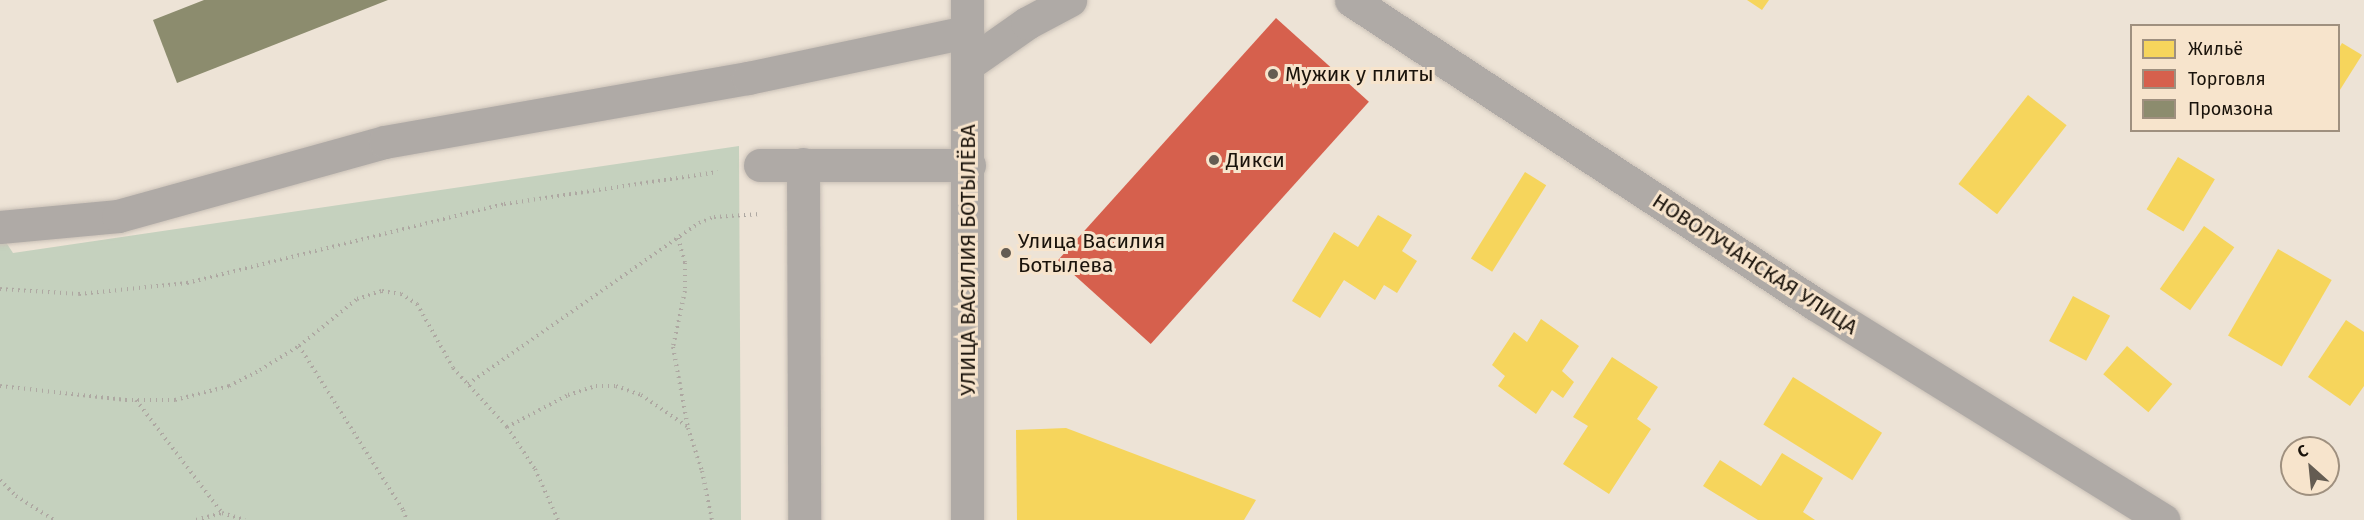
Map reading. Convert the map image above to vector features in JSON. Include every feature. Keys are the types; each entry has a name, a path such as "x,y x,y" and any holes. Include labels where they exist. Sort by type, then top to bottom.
{"street":[{"name":"УЛИЦА ВАСИЛИЯ БОТЫЛЁВА","path":"967,0 969,165 967,520"},
{"path":"968,65 1028,23 1070,0"},
{"name":"НОВОЛУЧАНСКАЯ УЛИЦА","path":"1351,0 1815,304 2164,520"},
{"path":"0,227 118,216 386,142 748,78 967,32"},
{"path":"803,164 804,520"},
{"path":"760,165 969,165"}],"path":[{"path":"0,289 79,294 187,283 504,204 760,165"},
{"path":"468,384 678,238 714,217 744,214"},
{"path":"678,238 685,263 685,291 673,347 688,428 702,471 712,520"},
{"path":"0,386 136,400 175,400 229,386 299,346 357,299 382,291 401,294 417,303 453,368 507,427 535,469 558,520"},
{"path":"299,346 403,510 407,520"},
{"path":"507,427 568,395 596,386 616,386 641,395 688,428"},
{"path":"136,400 222,513"},
{"path":"0,480 16,496 54,520"},
{"path":"196,520 222,513 245,520"}],"green space":[{"path":"739,146 741,520 0,520 0,233 13,253"}],"building: Жильё":[{"path":"1747,0 1769,0 1762,10"},
{"path":"2342,43 2362,55 2340,90 2340,46"},
{"path":"2028,95 2067,125 1997,214 1958,184"},
{"path":"2178,157 2215,179 2183,231 2147,209"},
{"path":"1525,172 1546,185 1492,272 1471,259"},
{"path":"1378,215 1412,235 1402,251 1417,261 1397,293 1384,285 1375,300 1344,280 1320,318 1292,301 1334,232 1358,247"},
{"path":"2204,226 2234,247 2190,310 2160,289"},
{"path":"2278,249 2332,280 2282,367 2228,336"},
{"path":"2073,296 2110,316 2086,361 2049,341"},
{"path":"1541,319 1579,346 1562,371 1574,382 1563,398 1552,390 1536,414 1498,386 1505,376 1492,365 1514,332 1527,342"},
{"path":"2346,320 2364,332 2364,386 2350,406 2308,377"},
{"path":"2127,346 2172,384 2148,412 2103,374"},
{"path":"1612,357 1658,387 1637,419 1651,429 1609,494 1563,464 1588,426 1573,417"},
{"path":"1793,377 1882,433 1852,480 1763,424"},
{"path":"1066,428 1256,500 1244,520 1017,520 1016,430"},
{"path":"1782,453 1823,478 1803,512 1815,520 1758,520 1703,486 1720,460 1761,486"}],"building: Торговля":[{"path":"1276,18 1369,102 1151,344 1058,260"}],"building: Промзона":[{"path":"204,0 388,0 177,83 153,20"}],"place":[{"name":"Мужик у плиты","path":"1273,74"},
{"name":"Дикси","path":"1214,160"},
{"name":"Улица Василия Ботылева","path":"1006,253"}]}
